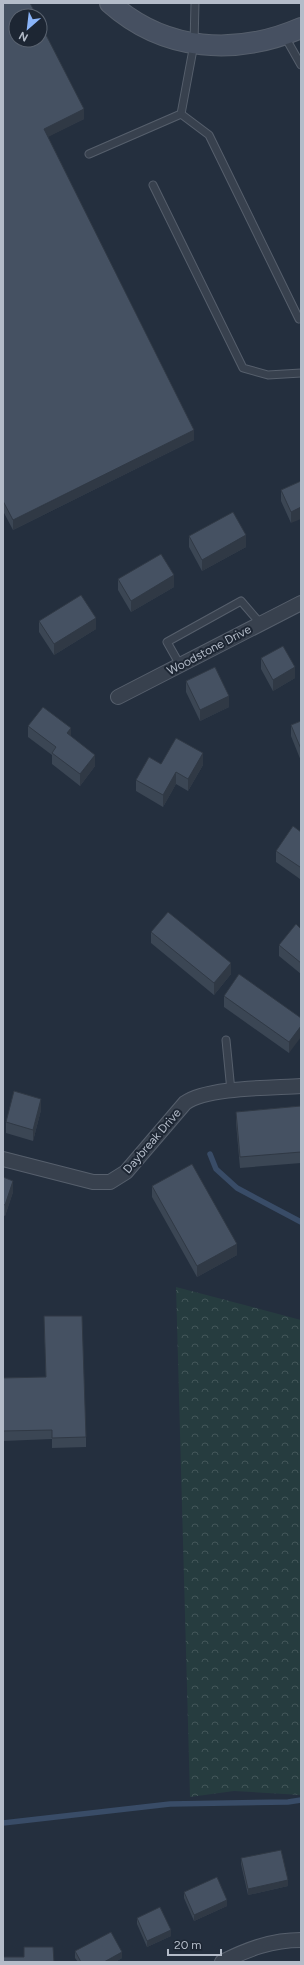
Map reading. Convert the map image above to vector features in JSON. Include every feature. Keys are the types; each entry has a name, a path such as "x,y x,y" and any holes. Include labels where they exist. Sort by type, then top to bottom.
{"street":[{"path":"110,3 136,22 152,30 194,44 236,46 253,43 293,31"},
{"name":"Woodstone Drive","path":"118,697 301,603"},
{"name":"Daybreak Drive","path":"3,1159 93,1182 110,1182 126,1172 185,1103 200,1095 301,1086"},
{"path":"222,1962 259,1945 277,1941 301,1940"}],"lane":[{"path":"181,114 194,44 195,3"},
{"path":"293,31 301,64"},
{"path":"89,154 181,114"},
{"path":"181,114 208,135 299,318"},
{"path":"153,185 243,368 268,376 301,373"},
{"path":"180,665 167,642 241,601 260,623"},
{"path":"226,1040 231,1092"}],"green space":[{"path":"176,1287 301,1320 301,1795 234,1791 190,1797"}],"building":[{"path":"3,3 30,3 33,8 8,8 8,48 48,48 48,39 84,109 44,129 194,430 13,520 3,501"},
{"path":"301,481 301,507 291,512 281,490"},
{"path":"233,512 246,535 202,560 189,536"},
{"path":"161,554 174,575 131,601 118,579"},
{"path":"81,595 96,618 54,644 39,621"},
{"path":"283,646 295,667 273,680 261,658"},
{"path":"215,667 229,696 200,710 186,681"},
{"path":"43,707 71,728 67,733 95,755 80,774 52,753 56,747 28,726"},
{"path":"301,721 301,749 291,725"},
{"path":"176,738 203,753 188,779 176,772 163,795 136,780 149,757 161,764"},
{"path":"293,826 301,832 300,867 276,851"},
{"path":"168,912 231,963 214,983 151,932"},
{"path":"296,924 301,929 301,963 279,945"},
{"path":"239,974 301,1018 301,1026 289,1042 224,996"},
{"path":"14,1091 41,1099 33,1130 6,1122"},
{"path":"301,1106 301,1152 240,1157 236,1112"},
{"path":"192,1164 237,1244 197,1266 152,1186"},
{"path":"3,1177 13,1181 5,1205 3,1204"},
{"path":"44,1316 82,1316 86,1437 52,1438 52,1430 3,1431 3,1378 46,1377"},
{"path":"281,1850 288,1880 248,1889 241,1858"},
{"path":"217,1877 227,1900 194,1915 184,1892"},
{"path":"160,1907 171,1930 147,1941 137,1918"},
{"path":"111,1932 122,1952 104,1962 81,1962 75,1951"},
{"path":"24,1947 53,1947 54,1962 3,1962 3,1957 24,1957"}],"waterway":[{"path":"210,1154 216,1169 237,1188 301,1222"},
{"path":"3,1823 170,1804 288,1802 301,1800"}]}
